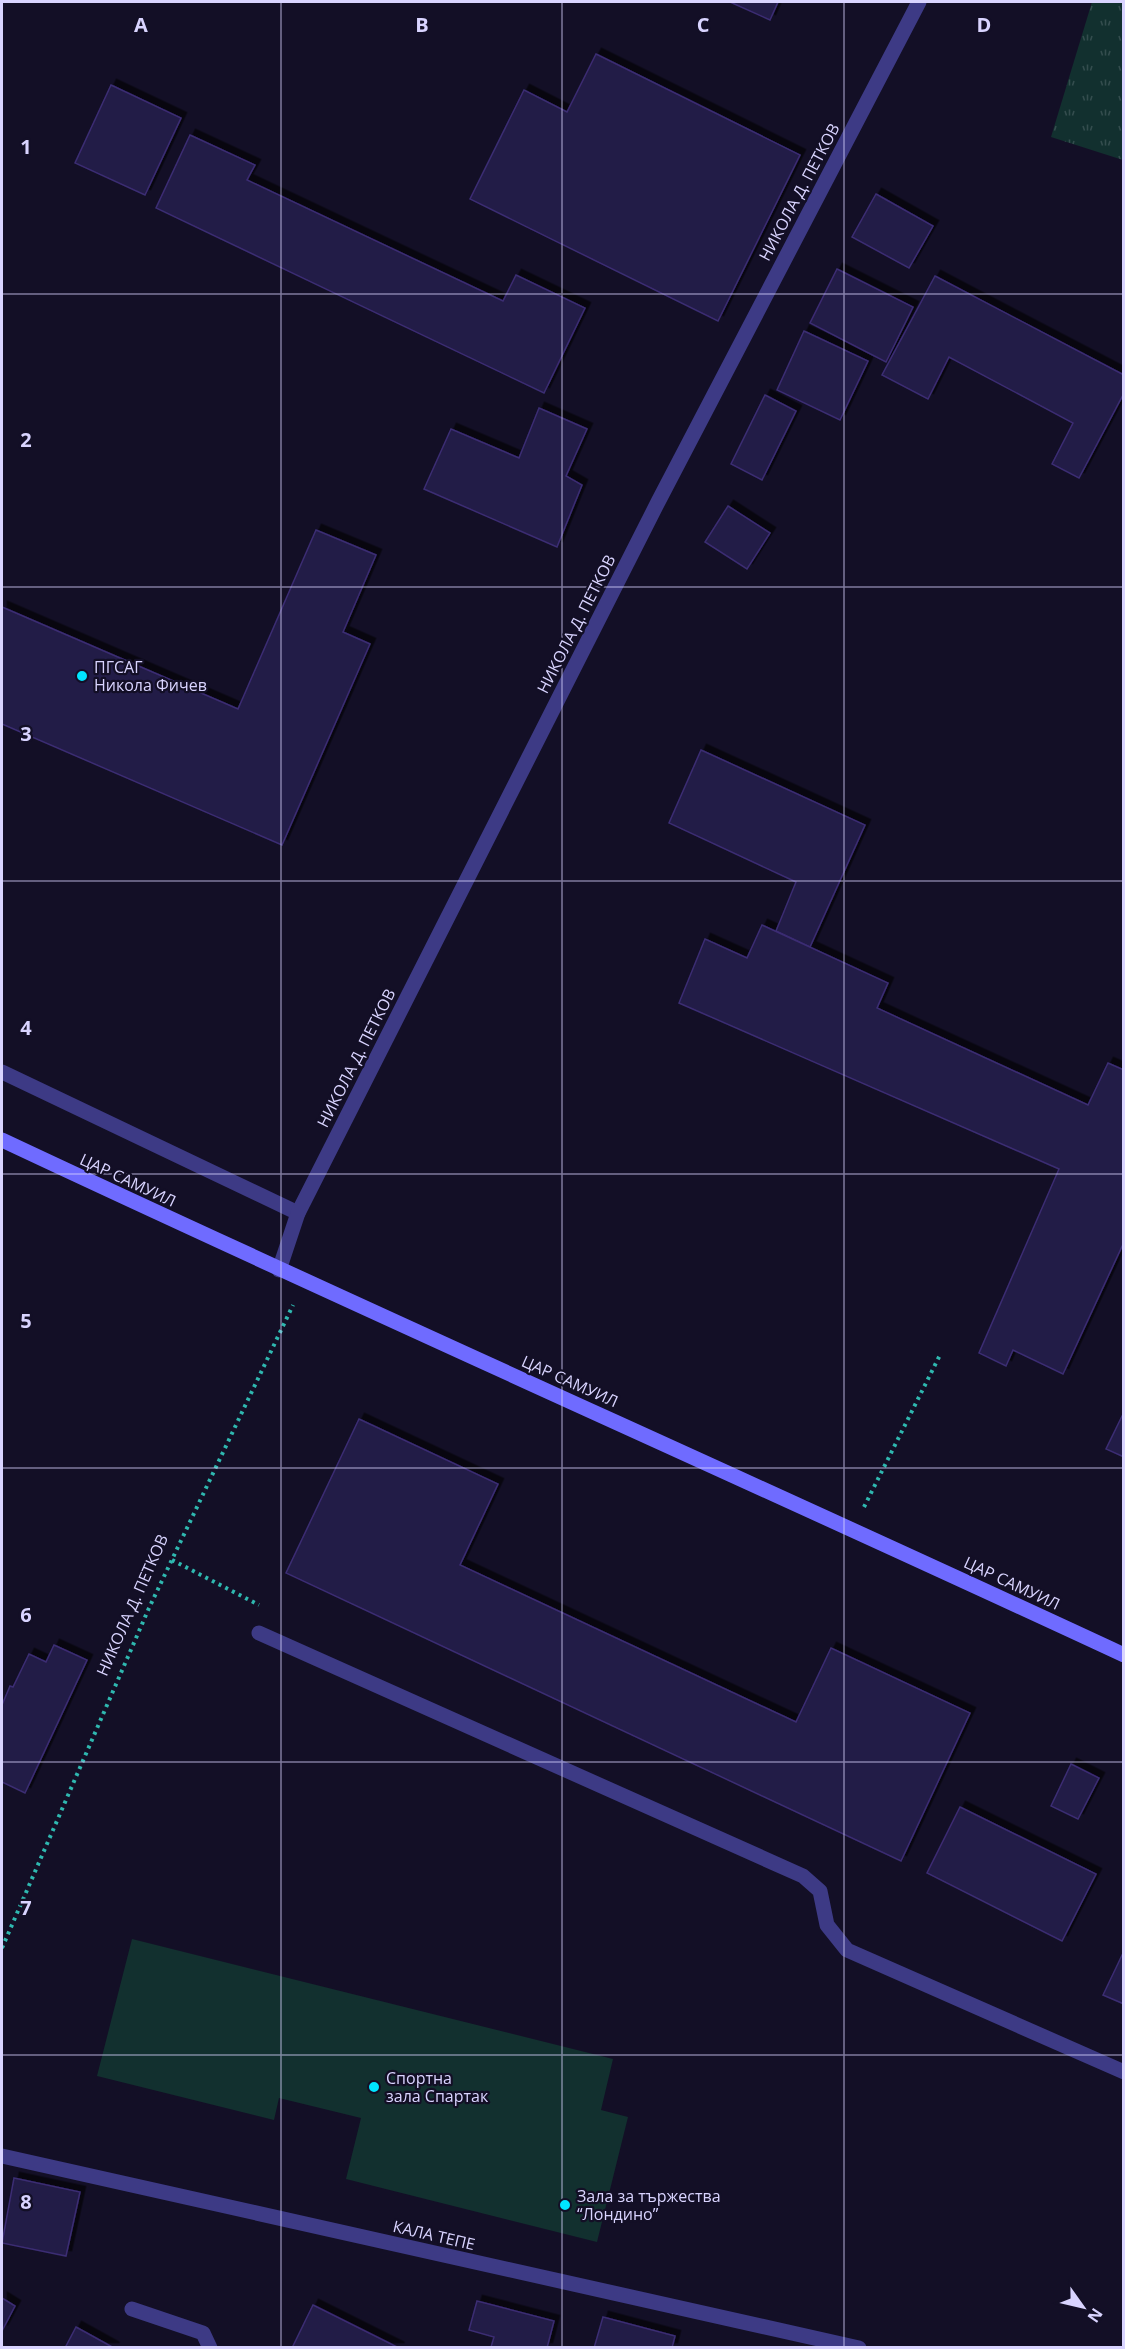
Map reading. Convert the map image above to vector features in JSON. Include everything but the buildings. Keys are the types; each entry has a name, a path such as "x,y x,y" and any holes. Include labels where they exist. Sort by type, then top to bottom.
{"street":[{"name":"НИКОЛА Д. ПЕТКОВ","path":"279,1270 298,1213 658,502 919,2"},
{"path":"2,1072 298,1213"},
{"name":"ЦАР САМУИЛ","path":"2,1140 279,1270 853,1529 1124,1655"},
{"path":"259,1634 804,1876 820,1891 827,1925 847,1950 1124,2072"},
{"name":"КАЛА ТЕПЕ","path":"2,2156 859,2348"},
{"path":"132,2309 204,2334 210,2348"}],"path":[{"name":"НИКОЛА Д. ПЕТКОВ","path":"2,1948 172,1560 304,1280"},
{"path":"853,1529 941,1353"},
{"path":"172,1560 270,1611 259,1634"}],"green space":[{"path":"1092,2 1123,2 1123,160 1051,137"},
{"name":"Спортна зала Спартак","path":"132,1939 613,2059 601,2110 628,2117 597,2242 346,2179 361,2118 279,2098 274,2120 97,2076"}],"place":[{"name":"ПГСАГ Никола Фичев","path":"82,676"},
{"name":"Спортна зала Спартак","path":"374,2087"},
{"name":"Зала за тържества “Лондино”","path":"565,2205"}]}
